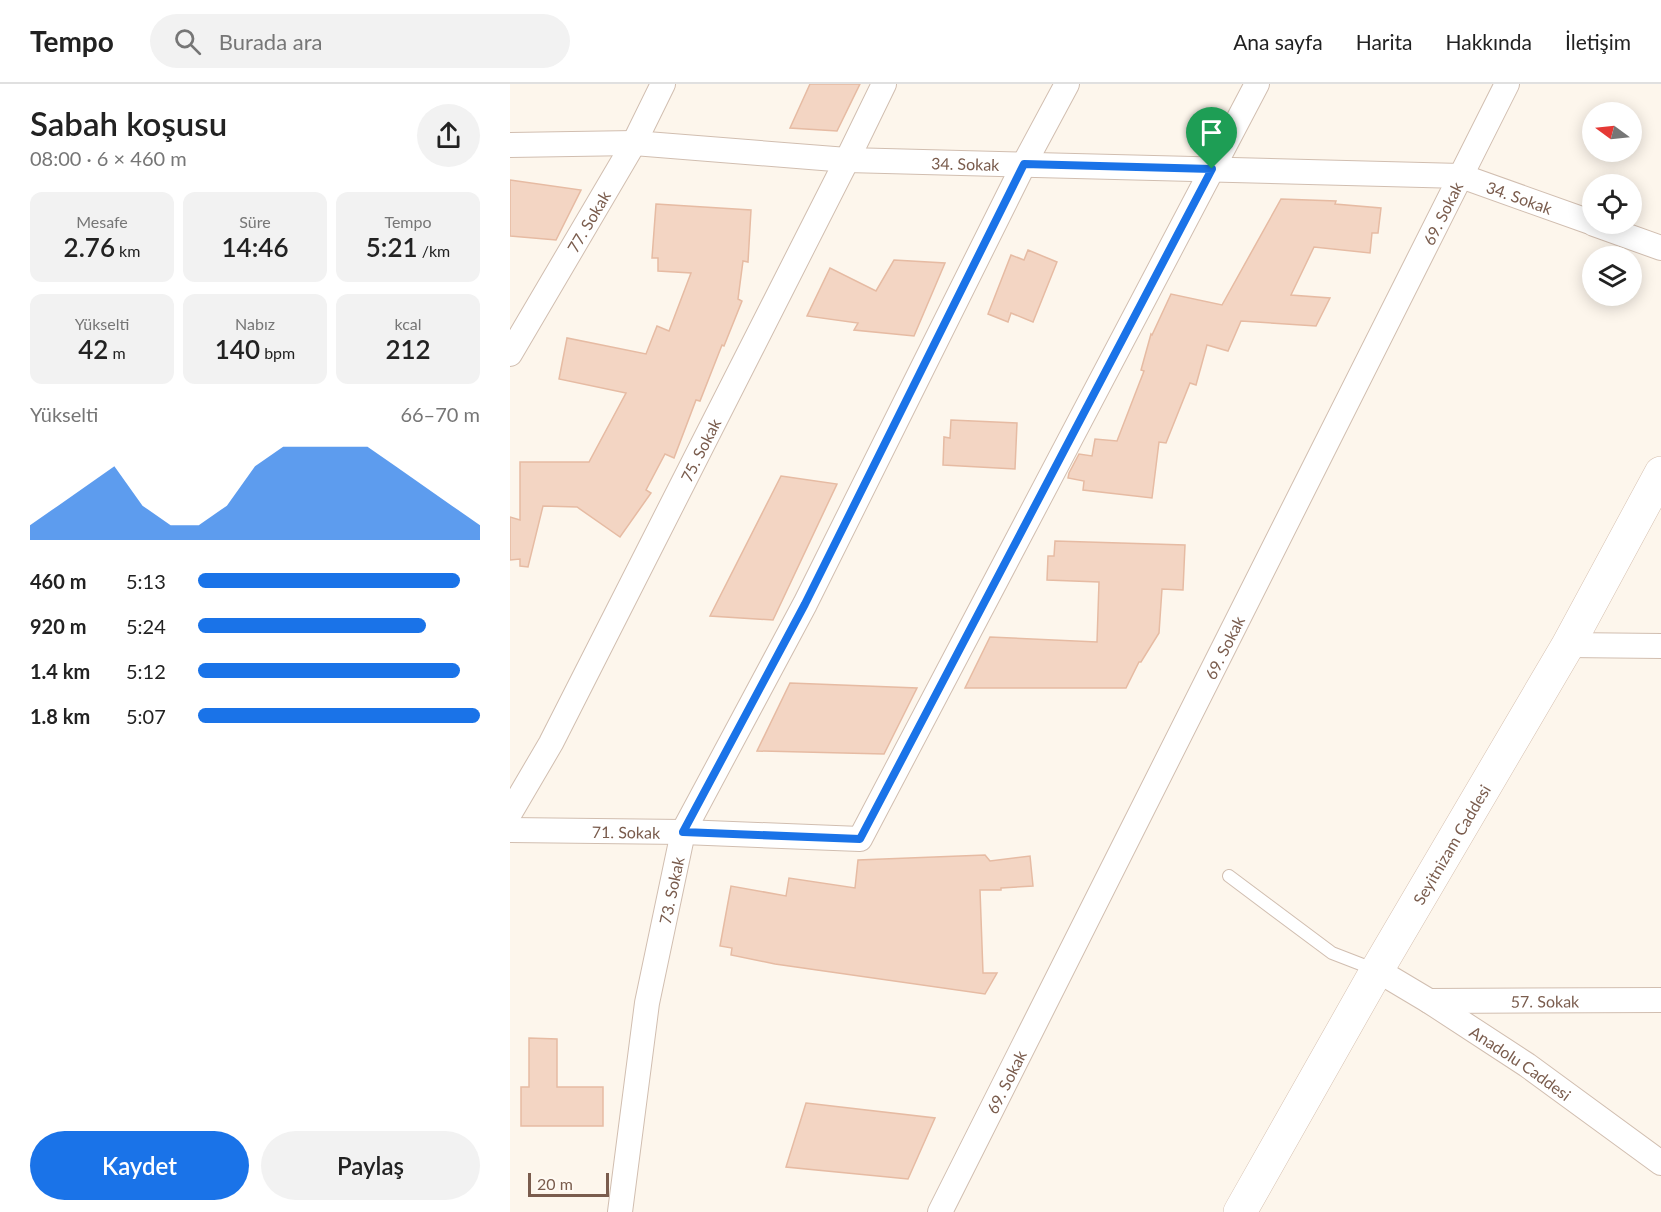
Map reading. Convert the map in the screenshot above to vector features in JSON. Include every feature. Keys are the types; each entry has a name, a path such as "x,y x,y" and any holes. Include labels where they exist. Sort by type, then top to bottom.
{"street":[{"name":"77. Sokak","path":"510,354 634,143 663,84"},
{"name":"75. Sokak","path":"510,813 551,743 884,84"},
{"name":"73. Sokak","path":"620,1212 647,1003 683,832 805,604 1024,164 1067,84"},
{"name":"71. Sokak","path":"510,830 683,832 860,839 1257,84"},
{"name":"69. Sokak","path":"940,1212 1507,84"},
{"name":"34. Sokak","path":"510,145 634,143 847,160 1461,176 1582,219"},
{"name":"34. Sokak","path":"1623,234 1661,248"},
{"name":"Seyitnizam Caddesi","path":"1239,1212 1377,970 1568,645 1661,473"},
{"path":"1568,645 1661,646"},
{"name":"Anadolu Caddesi","path":"1377,970 1527,1065 1661,1163"},
{"name":"57. Sokak","path":"1429,1001 1661,1000"}],"lane":[{"path":"1229,876 1332,953 1377,970"}],"building":[{"path":"810,84 860,84 837,131 790,128"},
{"path":"510,180 581,190 556,240 510,236"},
{"path":"1281,199 1336,201 1335,204 1381,208 1378,233 1372,233 1370,253 1314,247 1291,295 1330,298 1316,326 1241,321 1228,351 1207,345 1196,385 1190,383 1166,443 1159,442 1152,498 1083,490 1084,481 1068,478 1069,473 1079,454 1092,456 1095,439 1117,441 1144,371 1141,370 1151,334 1171,294 1222,305"},
{"path":"656,204 751,210 748,262 743,261 738,299 742,301 700,401 696,400 674,458 665,454 646,490 651,493 620,537 577,507 543,506 528,567 520,566 520,559 510,560 510,517 520,520 520,462 589,462 626,393 559,379 567,338 646,354 657,326 669,331 691,273 658,271 658,258 652,258"},
{"path":"1028,250 1057,262 1033,322 1011,313 1008,322 988,314 1011,255 1024,260"},
{"path":"894,260 945,263 914,336 854,330 858,323 807,316 830,268 876,291"},
{"path":"951,420 1017,423 1015,469 943,465 944,437 950,438"},
{"path":"781,476 837,484 773,620 710,616"},
{"path":"1055,541 1185,545 1183,590 1162,589 1159,633 1139,662 1126,688 965,688 990,637 1097,642 1099,582 1047,580 1048,556 1054,556"},
{"path":"790,683 917,688 884,754 757,751"},
{"path":"985,855 990,861 1030,856 1033,886 980,890 983,973 997,973 985,994 775,964 731,955 732,948 720,946 731,886 786,896 789,878 855,888 858,860"},
{"path":"529,1038 557,1039 557,1087 603,1087 603,1126 521,1126 521,1087 529,1087"},
{"path":"806,1103 935,1118 908,1179 786,1167"}],"route":[{"path":"1024,164 1212,169 860,839 683,832 805,604 1024,164"}]}
